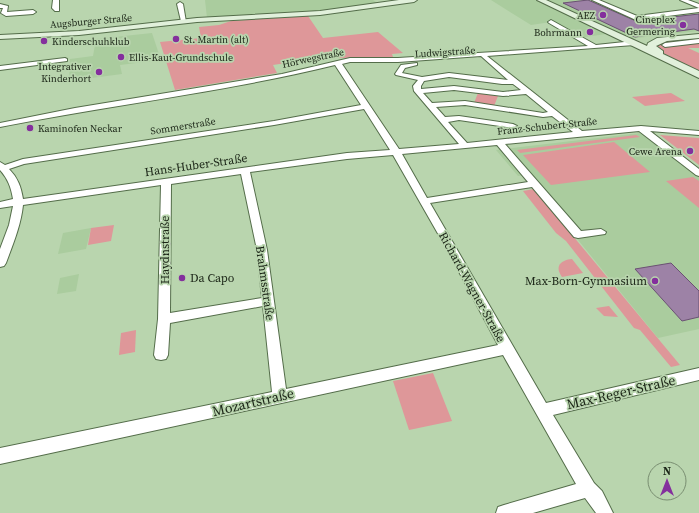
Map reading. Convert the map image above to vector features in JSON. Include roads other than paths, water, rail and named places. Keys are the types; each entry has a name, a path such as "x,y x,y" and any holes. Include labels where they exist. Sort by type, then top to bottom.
{"street":[{"path":"56,0 55,8 57,10"},
{"name":"Augsburger Straße","path":"0,37 79,33 184,21 320,13 414,0"},
{"path":"540,0 634,43 699,75"},
{"path":"596,0 636,18 699,10"},
{"path":"683,0 699,6"},
{"path":"180,4 184,21"},
{"path":"0,6 6,7 4,13 6,14 33,12"},
{"path":"551,22 595,47"},
{"path":"699,36 654,43 651,47 699,72"},
{"path":"634,43 699,41"},
{"name":"Hörwegstraße","path":"0,125 75,110 282,76 350,60 376,61 485,57 634,43"},
{"name":"Ludwigstraße","path":"422,79 398,74 404,65 485,57 579,133"},
{"path":"0,68 65,60"},
{"name":"Richard-Wagner-Straße","path":"336,63 396,152 425,201 506,349 588,489 596,497 605,513"},
{"path":"465,146 418,91 417,86 422,79 448,75 502,82 515,82"},
{"path":"418,91 454,88 503,94 529,92"},
{"path":"429,105 465,103 543,115 554,113"},
{"name":"Sommerstraße","path":"2,166 274,123 366,106"},
{"path":"443,120 458,118 513,126"},
{"path":"641,128 699,173"},
{"name":"Franz-Schubert-Straße","path":"396,152 641,128 699,133"},
{"path":"499,142 578,235 601,232"},
{"name":"Hans-Huber-Straße","path":"0,205 342,156 396,152"},
{"path":"0,263 18,212 16,182 2,166"},
{"name":"Brahmsstraße","path":"244,170 262,250 280,396"},
{"name":"Haydnstraße","path":"161,355 164,319 166,181"},
{"path":"425,201 535,184"},
{"path":"164,319 268,301"},
{"name":"Mozartstraße","path":"0,456 506,349"},
{"name":"Max-Reger-Straße","path":"542,411 699,374"},
{"path":"504,513 588,489"}],"place":[{"name":"AEZ","path":"603,15"},
{"name":"Cineplex Germering","path":"683,25"},
{"name":"Bohrmann","path":"590,32"},
{"name":"St. Martin (alt)","path":"176,39"},
{"name":"Kinderschuhklub","path":"44,41"},
{"name":"Ellis-Kaut-Grundschule","path":"121,57"},
{"name":"Integrativer Kinderhort","path":"99,72"},
{"name":"Kaminofen Neckar","path":"30,128"},
{"name":"Cewe Arena","path":"690,151"},
{"name":"Da Capo","path":"182,278"},
{"name":"Max-Born-Gymnasium","path":"655,281"}]}
